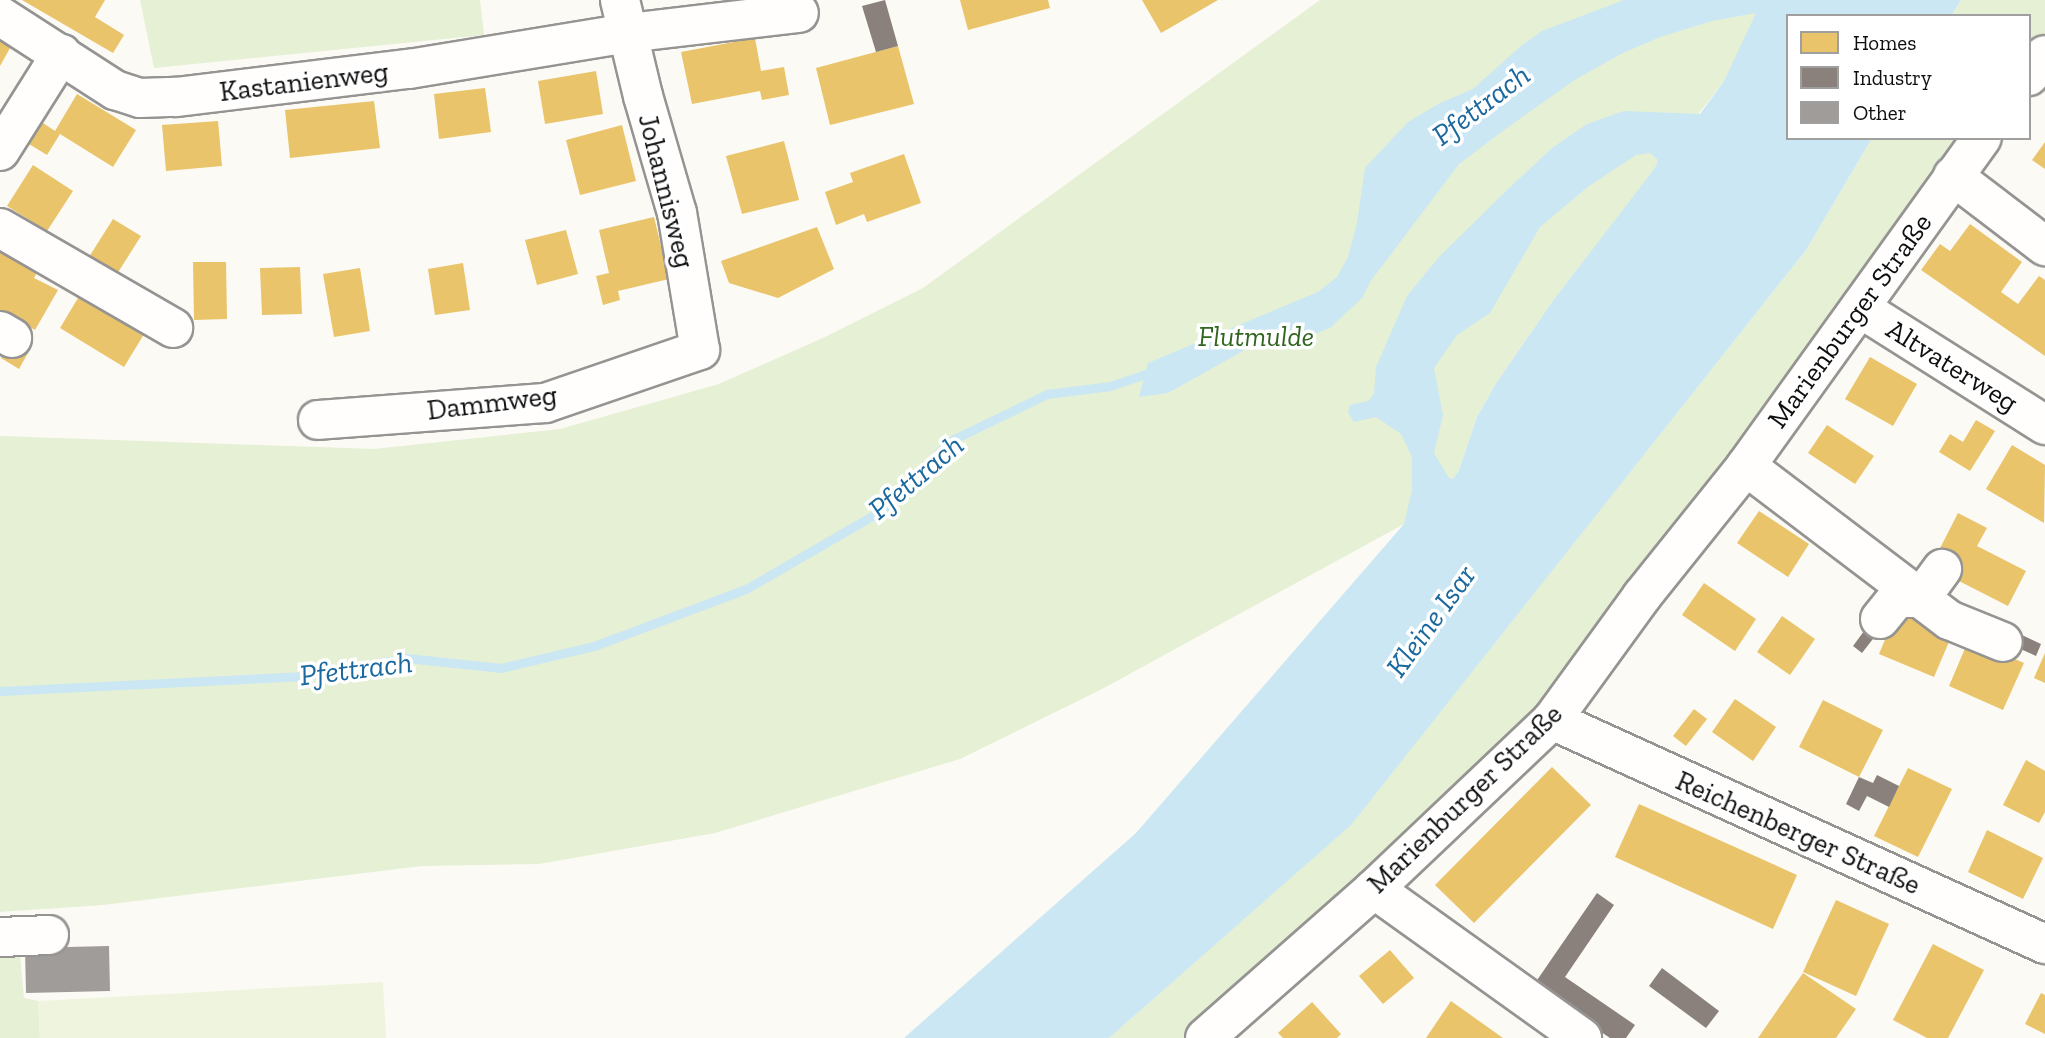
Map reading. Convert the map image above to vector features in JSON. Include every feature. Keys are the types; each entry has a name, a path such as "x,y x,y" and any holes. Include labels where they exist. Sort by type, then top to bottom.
{"street":[{"path":"624,17 799,13"},
{"name":"Kastanienweg","path":"0,16 115,90 140,98 176,97 410,69 624,17"},
{"name":"Johannisweg","path":"624,17 677,213 700,350"},
{"path":"0,150 61,54"},
{"path":"2031,73 2045,55"},
{"name":"Marienburger Straße","path":"1205,1038 1374,889 1552,720 1642,596 1746,466 1980,140"},
{"path":"1953,176 2045,246"},
{"path":"0,228 173,328"},
{"name":"Altvaterweg","path":"1860,308 2045,425"},
{"name":"Dammweg","path":"318,420 545,402 700,350"},
{"path":"1746,466 1932,584 1948,620 2003,642"},
{"path":"1880,619 1897,598 1932,584"},
{"name":"Reichenberger Straße","path":"1552,720 2045,944"},
{"path":"1374,889 1582,1038"},
{"path":"0,937 49,935"}],"green space":[{"path":"140,0 480,0 484,35 154,68"},
{"name":"Flutmulde","path":"1320,0 1760,0 1752,27 1724,81 1552,302 1495,385 1477,417 1459,470 1453,479 1404,524 1102,689 960,759 715,833 539,864 422,866 103,905 0,912 0,436 374,449 560,429 719,384 825,337 923,288"},
{"path":"1961,0 2045,0 2045,55 2031,73 2031,14 1952,14"},
{"path":"1871,140 1981,140 1552,720 1205,1038 1109,1038 1351,824 1806,250"},
{"path":"19,944 24,998 38,1001 40,1038 0,1038 0,946"},
{"path":"383,982 386,1038 40,1038 38,1001"}],"water":[{"name":"Kleine Isar","path":"1624,0 1961,0 1952,14 1786,14 1786,140 1871,140 1806,250 1351,825 1109,1038 904,1038 1136,833 1404,524 1412,490 1412,457 1401,434 1376,417 1354,422 1348,412 1350,405 1368,401 1374,394 1376,367 1407,296 1439,257 1552,148 1587,124 1624,111 1700,114 1724,81 1756,13 1712,21 1660,37 1623,53 1576,79 1504,130 1459,164 1370,282 1362,298 1330,328 1299,340 1263,342 1168,393 1139,397 1148,363 1318,292 1337,277 1348,257 1357,223 1365,168 1408,122 1440,103 1473,89 1542,31","holes":["1650,153 1658,160 1655,168 1552,302 1495,385 1477,417 1459,470 1453,479 1449,478 1434,453 1443,415 1434,368 1457,335 1490,313 1540,227 1589,186 1636,155"]}],"building: Homes":[{"path":"22,0 105,0 95,17 124,35 113,53"},
{"path":"960,0 1048,0 1050,8 968,30"},
{"path":"1142,0 1218,0 1161,33"},
{"path":"0,33 14,41 0,66"},
{"path":"755,38 761,71 784,67 789,95 762,100 760,91 692,104 681,52"},
{"path":"898,46 914,104 830,125 816,68"},
{"path":"596,71 603,114 545,124 538,81"},
{"path":"485,88 491,132 439,139 434,94"},
{"path":"77,94 136,130 113,167 60,134 47,155 24,141 37,119 55,131"},
{"path":"374,101 380,148 290,158 285,110"},
{"path":"218,121 222,166 166,171 162,125"},
{"path":"622,125 636,181 580,195 566,140"},
{"path":"784,141 799,200 742,214 726,156"},
{"path":"2045,142 2045,169 2032,160"},
{"path":"904,154 921,203 867,222 864,214 836,225 825,192 853,182 850,173"},
{"path":"33,165 73,191 47,231 7,206"},
{"path":"654,217 669,279 618,291 620,300 603,305 596,276 609,273 599,230"},
{"path":"113,219 141,236 117,274 89,257"},
{"path":"1970,224 2022,262 2001,292 2018,304 2039,276 2045,280 2045,356 1921,270 1940,244 1950,251"},
{"path":"817,227 834,269 778,298 729,283 721,261"},
{"path":"566,230 578,274 537,285 525,240"},
{"path":"0,245 39,268 34,278 58,290 35,330 0,310"},
{"path":"193,262 226,262 227,319 194,320"},
{"path":"463,263 470,310 435,315 428,269"},
{"path":"300,267 302,314 262,315 260,268"},
{"path":"360,268 370,331 334,337 323,274"},
{"path":"81,293 146,331 124,367 60,328"},
{"path":"10,343 28,353 19,369 1,358"},
{"path":"1870,357 1917,384 1893,426 1845,399"},
{"path":"1976,420 1995,431 1970,471 1939,452 1950,434 1963,442"},
{"path":"1827,425 1874,456 1855,484 1808,453"},
{"path":"2012,445 2045,465 2044,523 1986,489"},
{"path":"1759,511 1809,544 1788,577 1737,543"},
{"path":"1958,513 1987,528 1977,546 2026,571 2008,606 1957,580 1960,573 1934,560"},
{"path":"1704,583 1756,619 1735,651 1682,615"},
{"path":"1899,606 1954,630 1934,677 1879,654"},
{"path":"1782,616 1815,639 1790,675 1757,652"},
{"path":"1969,639 2024,663 2003,710 1949,686"},
{"path":"2045,653 2045,683 2034,678"},
{"path":"1735,699 1776,727 1753,761 1712,732"},
{"path":"1823,700 1883,730 1859,777 1799,747"},
{"path":"1694,709 1707,719 1686,746 1673,736"},
{"path":"2026,760 2045,771 2045,812 2039,823 2003,805"},
{"path":"1552,767 1591,805 1474,923 1435,885"},
{"path":"1908,768 1952,789 1918,857 1874,836"},
{"path":"1639,804 1797,875 1773,929 1615,857"},
{"path":"1987,830 2043,858 2023,899 1968,872"},
{"path":"1836,900 1889,924 1856,996 1803,972"},
{"path":"1933,944 1984,970 1948,1038 1927,1038 1893,1020"},
{"path":"1390,950 1414,978 1383,1004 1359,976"},
{"path":"1803,973 1856,1009 1836,1038 1758,1038"},
{"path":"2041,993 2045,995 2045,1034 2025,1024"},
{"path":"1451,1001 1503,1038 1426,1038"},
{"path":"1312,1002 1341,1034 1337,1038 1283,1038 1278,1033"}],"building: Industry":[{"path":"885,0 898,46 876,52 862,6"},
{"path":"1867,627 1876,635 1862,653 1853,646"},
{"path":"2022,635 2041,644 2036,656 2016,647"},
{"path":"1877,775 1899,786 1889,807 1867,796 1859,811 1846,804 1859,777 1873,783"},
{"path":"1597,893 1614,905 1565,977 1635,1025 1626,1038 1610,1038 1533,986"},
{"path":"1662,968 1719,1011 1706,1028 1649,986"}],"building: Other":[{"path":"109,946 110,991 26,993 25,948"}],"waterway":[{"name":"Pfettrach","path":"0,691 306,676 406,658 501,668 594,646 746,589 891,505 948,442 1047,394 1110,386 1154,371"}]}
